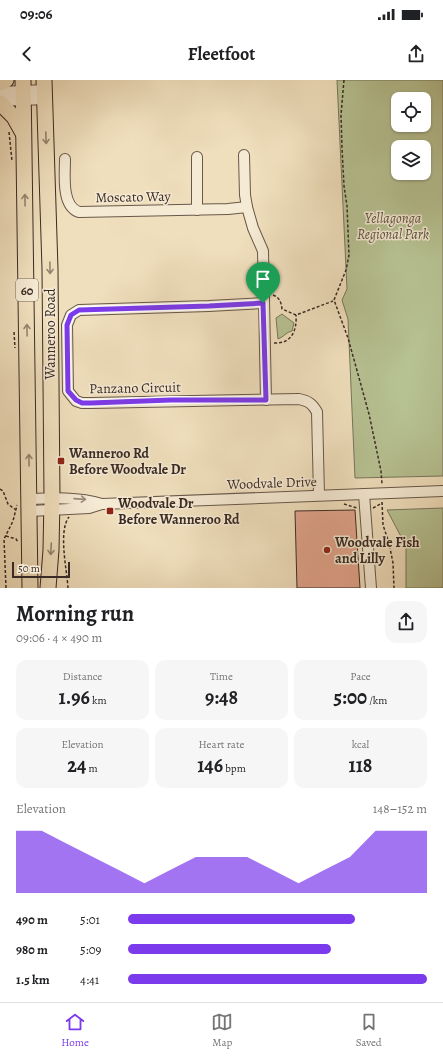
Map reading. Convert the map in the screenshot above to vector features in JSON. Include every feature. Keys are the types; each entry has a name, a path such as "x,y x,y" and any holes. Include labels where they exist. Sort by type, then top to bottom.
{"highway":[{"path":"0,83 6,80"},
{"name":"Wanneroo Road","path":"24,90 25,507"},
{"name":"Wanneroo Road","path":"45,90 50,269 52,504 48,588"},
{"path":"0,102 14,117 24,136"},
{"name":"60","path":"25,507 30,588"}],"street":[{"path":"0,102 24,90"},
{"path":"0,92 45,90"},
{"path":"244,156 244,195 253,228 263,251 266,301 266,400"},
{"path":"197,157 197,210"},
{"name":"Moscato Way","path":"65,159 66,197 70,206 79,212 197,210 247,207"},
{"name":"Panzano Circuit","path":"266,301 209,306 79,310 71,315 67,325 68,391 76,400 82,403 171,400 299,399 309,401 317,412 319,496"},
{"name":"Woodvale Drive","path":"25,507 89,500 102,504 364,494 382,498 443,492"},
{"path":"364,494 371,588"}],"path":[{"path":"344,80 341,115 349,255 334,300 348,338 369,414 382,472 383,525 389,543 393,563 394,588"},
{"path":"266,301 271,294 278,297 281,301 282,309 296,315 334,300"},
{"path":"271,342 279,343 289,339 294,334 297,324 296,315"},
{"path":"0,489 3,491 8,504 25,507"},
{"path":"341,503 358,508 374,508 382,498"},
{"path":"68,588 64,528 66,521 71,515"},
{"path":"6,588 4,539 13,521"}],"green space":[{"name":"Yellagonga Regional Park","path":"337,80 443,80 443,476 355,478 348,319 342,300 347,289"},
{"path":"282,314 294,323 292,331 278,339 276,318"},
{"path":"443,508 443,588 406,588 406,546 387,510"}],"building":[{"name":"Woodvale Fish and Lilly","path":"355,510 360,588 297,588 295,511"}],"place":[{"name":"Wanneroo Rd Before Woodvale Dr","path":"61,461"},
{"name":"Woodvale Dr Before Wanneroo Rd","path":"110,511"},
{"name":"Woodvale Fish and Lilly","path":"327,550"}],"route":[{"path":"263,303 266,400 171,400 82,403 72,397 68,391 67,325 71,315 79,310 263,303"}]}
